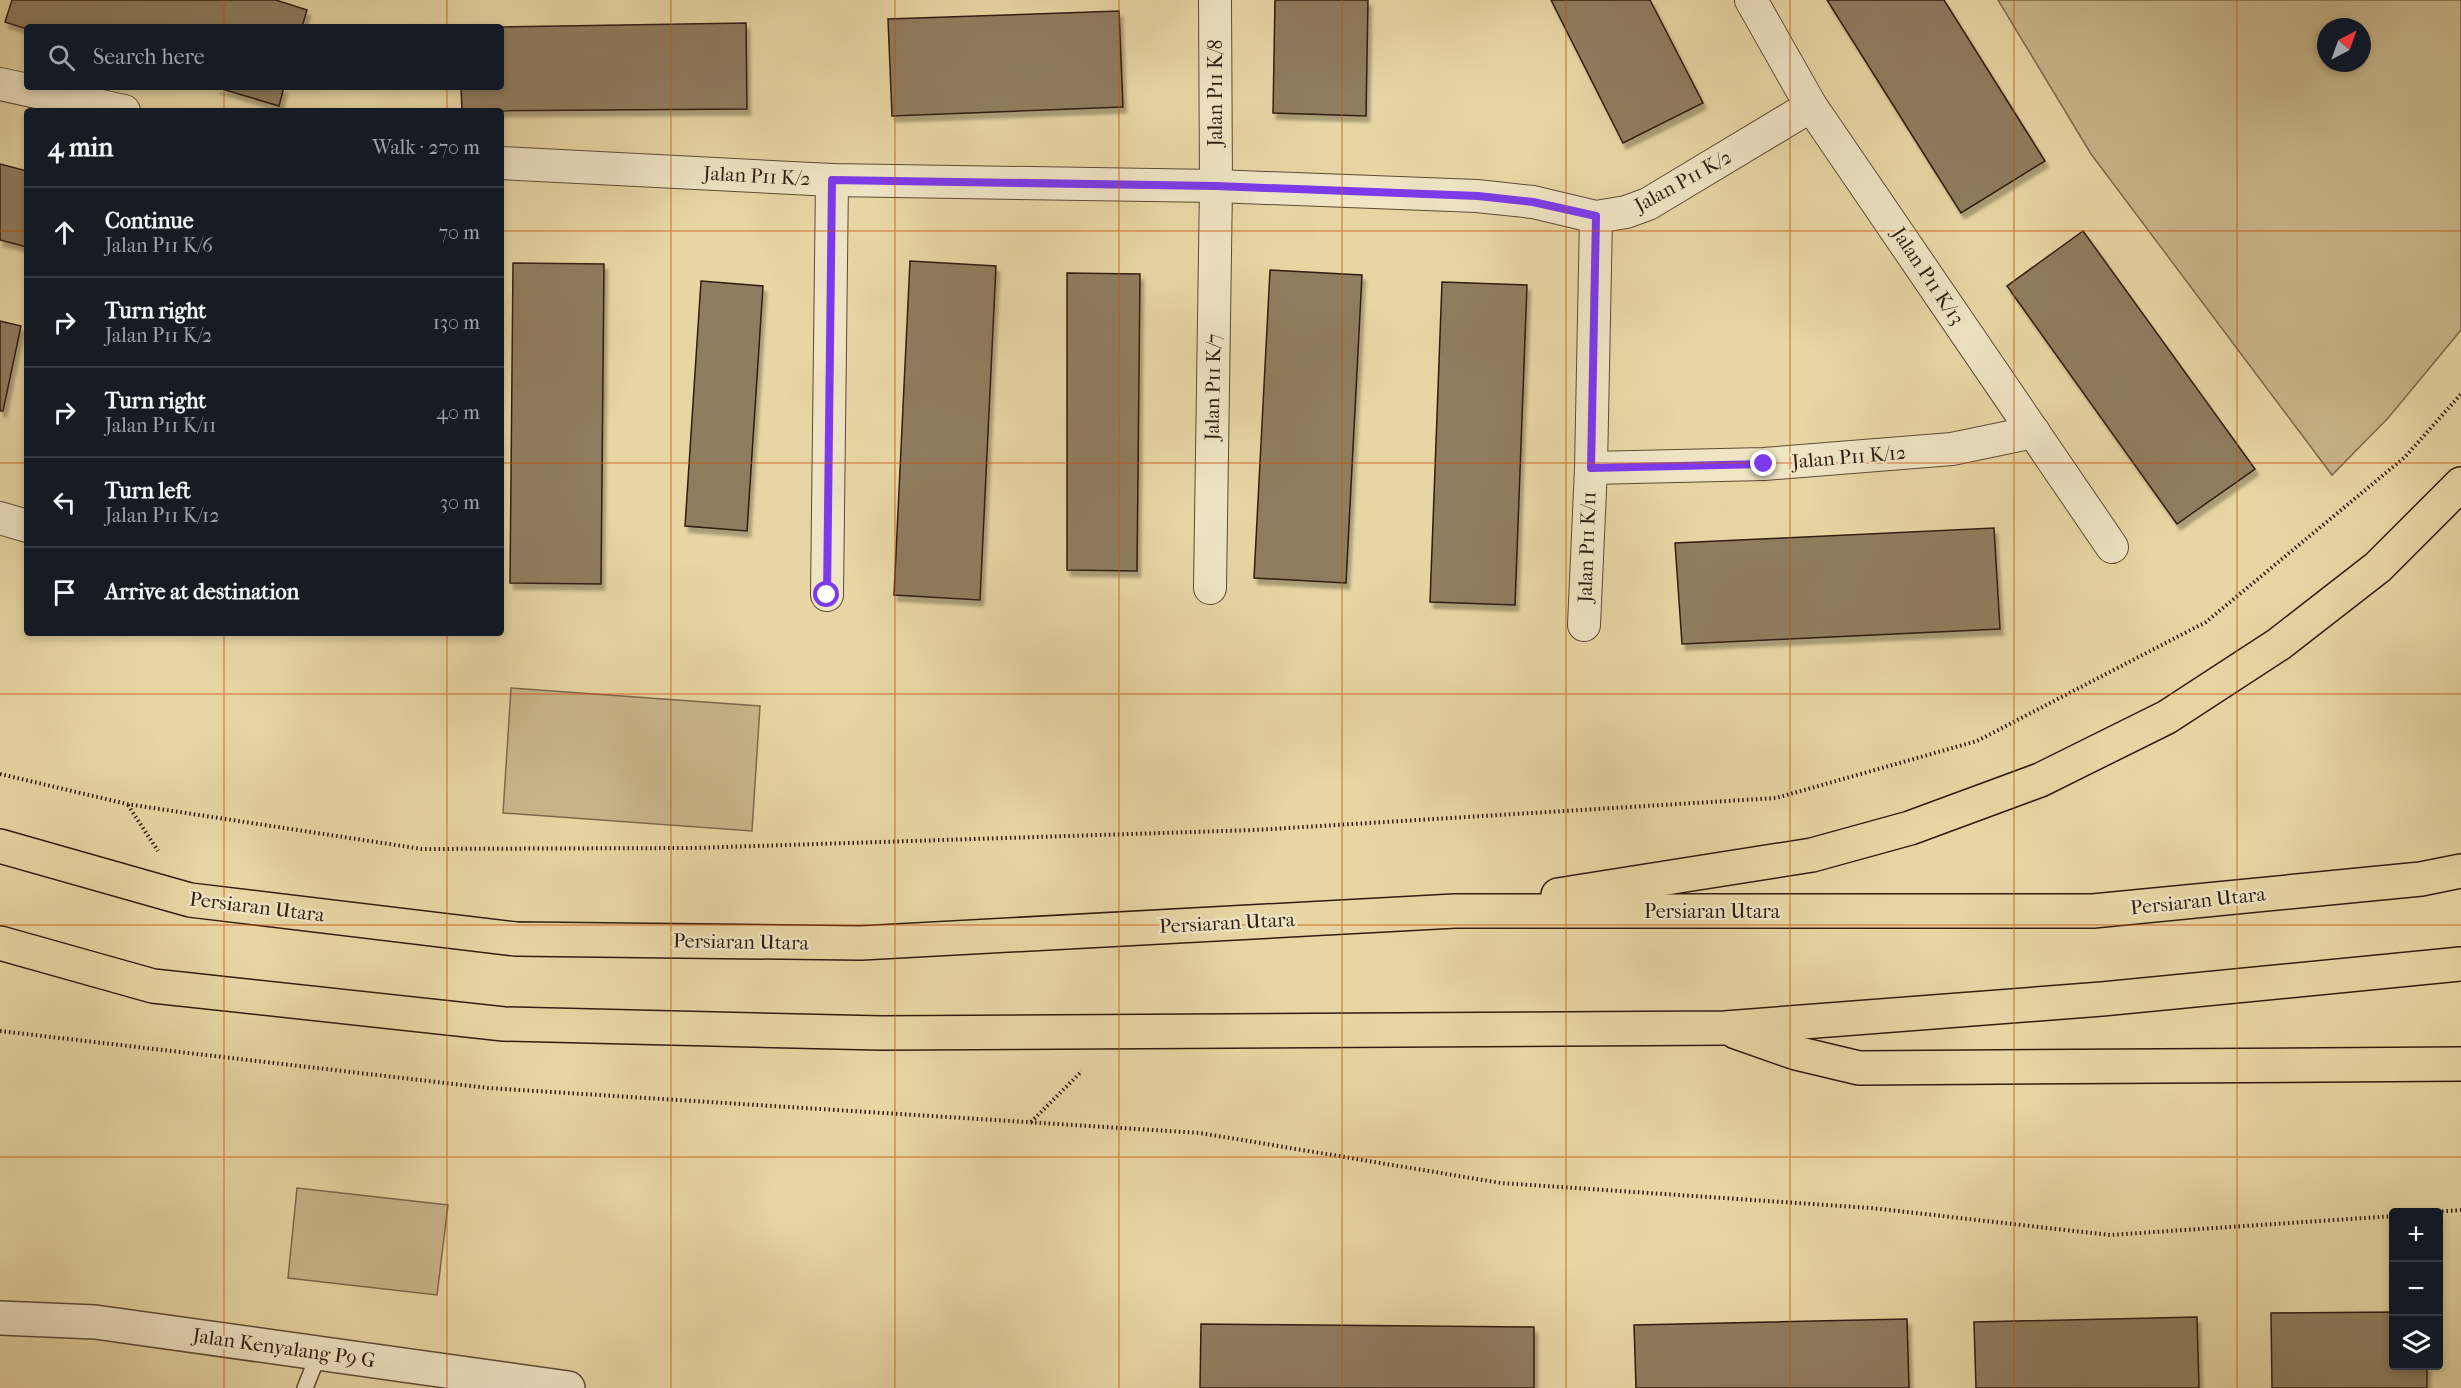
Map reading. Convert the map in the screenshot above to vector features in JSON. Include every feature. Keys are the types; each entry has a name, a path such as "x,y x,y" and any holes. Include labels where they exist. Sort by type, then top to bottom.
{"main road":[{"path":"1455,911 1812,855 1910,828 2040,780 2167,717 2279,644 2378,567 2461,484"},
{"name":"Persiaran Utara","path":"0,846 190,900 516,939 861,943 1455,911 2093,911 2421,879 2461,871"},
{"path":"0,943 153,986 504,1024 869,1033 1725,1028 2102,999 2461,964"},
{"path":"1725,1028 1796,1053 1859,1068 2461,1064"}],"street":[{"name":"Jalan P11 K/8","path":"1215,0 1216,186"},
{"name":"Jalan P11 K/13","path":"1752,0 1811,106 2112,547"},
{"path":"0,84 24,89"},
{"path":"28,90 110,108"},
{"name":"Jalan P11 K/2","path":"504,163 832,180 1216,186 1478,196 1533,202 1596,216 1626,212 1648,204 1811,106"},
{"path":"827,595 832,180"},
{"name":"Jalan P11 K/7","path":"1210,588 1216,186"},
{"name":"Jalan P11 K/11","path":"1584,625 1591,468 1596,216"},
{"name":"Jalan P11 K/12","path":"1591,468 1764,464 1952,449 2034,432"},
{"path":"0,518 24,525"},
{"name":"Jalan Kenyalang P9 G","path":"0,1318 95,1322 568,1388"}],"lane":[{"path":"305,1388 319,1353"}],"path":[{"path":"0,774 127,804 422,849 693,848 1255,830 1776,798 1977,741 2206,622 2405,457 2461,394"},
{"path":"0,1031 488,1088 1200,1133 1502,1183 1871,1208 2109,1235 2389,1216"},
{"path":"1030,1122 1120,1032"},
{"path":"2443,1211 2461,1210"}],"shaded area":[{"path":"1998,0 2461,0 2461,330 2389,417 2332,475 2091,154"},
{"path":"511,688 760,706 752,831 503,813"},
{"path":"297,1188 448,1205 437,1295 288,1278"}],"building":[{"path":"12,0 276,0 307,10 303,24 24,24 24,28 5,22"},
{"path":"1275,0 1368,0 1366,116 1273,113"},
{"path":"1551,0 1650,0 1703,103 1623,143"},
{"path":"1827,0 1944,0 2045,161 1961,213"},
{"path":"1119,11 1123,107 892,116 888,19"},
{"path":"746,23 747,109 504,111 504,108 462,108 461,90 504,90 504,27"},
{"path":"225,90 283,90 279,106"},
{"path":"0,164 24,170 24,246 0,240"},
{"path":"2083,231 2255,469 2177,524 2007,286"},
{"path":"910,261 996,266 980,600 894,595"},
{"path":"513,263 604,264 601,584 510,583"},
{"path":"1270,270 1362,275 1346,583 1254,578"},
{"path":"1067,273 1140,274 1137,571 1067,570"},
{"path":"701,281 763,286 747,531 685,526"},
{"path":"1442,282 1527,285 1515,605 1430,602"},
{"path":"0,321 21,326 3,411 0,411"},
{"path":"1994,528 2000,629 1682,644 1675,543"},
{"path":"2389,1312 2389,1370 2427,1370 2427,1388 2272,1388 2271,1313"},
{"path":"2197,1317 2199,1388 1976,1388 1974,1322"},
{"path":"1907,1319 1909,1388 1636,1388 1634,1325"},
{"path":"1201,1324 1534,1327 1534,1388 1200,1388"}],"route":[{"path":"827,595 832,180 1216,186 1478,196 1533,202 1596,216 1591,468 1764,464"}]}
